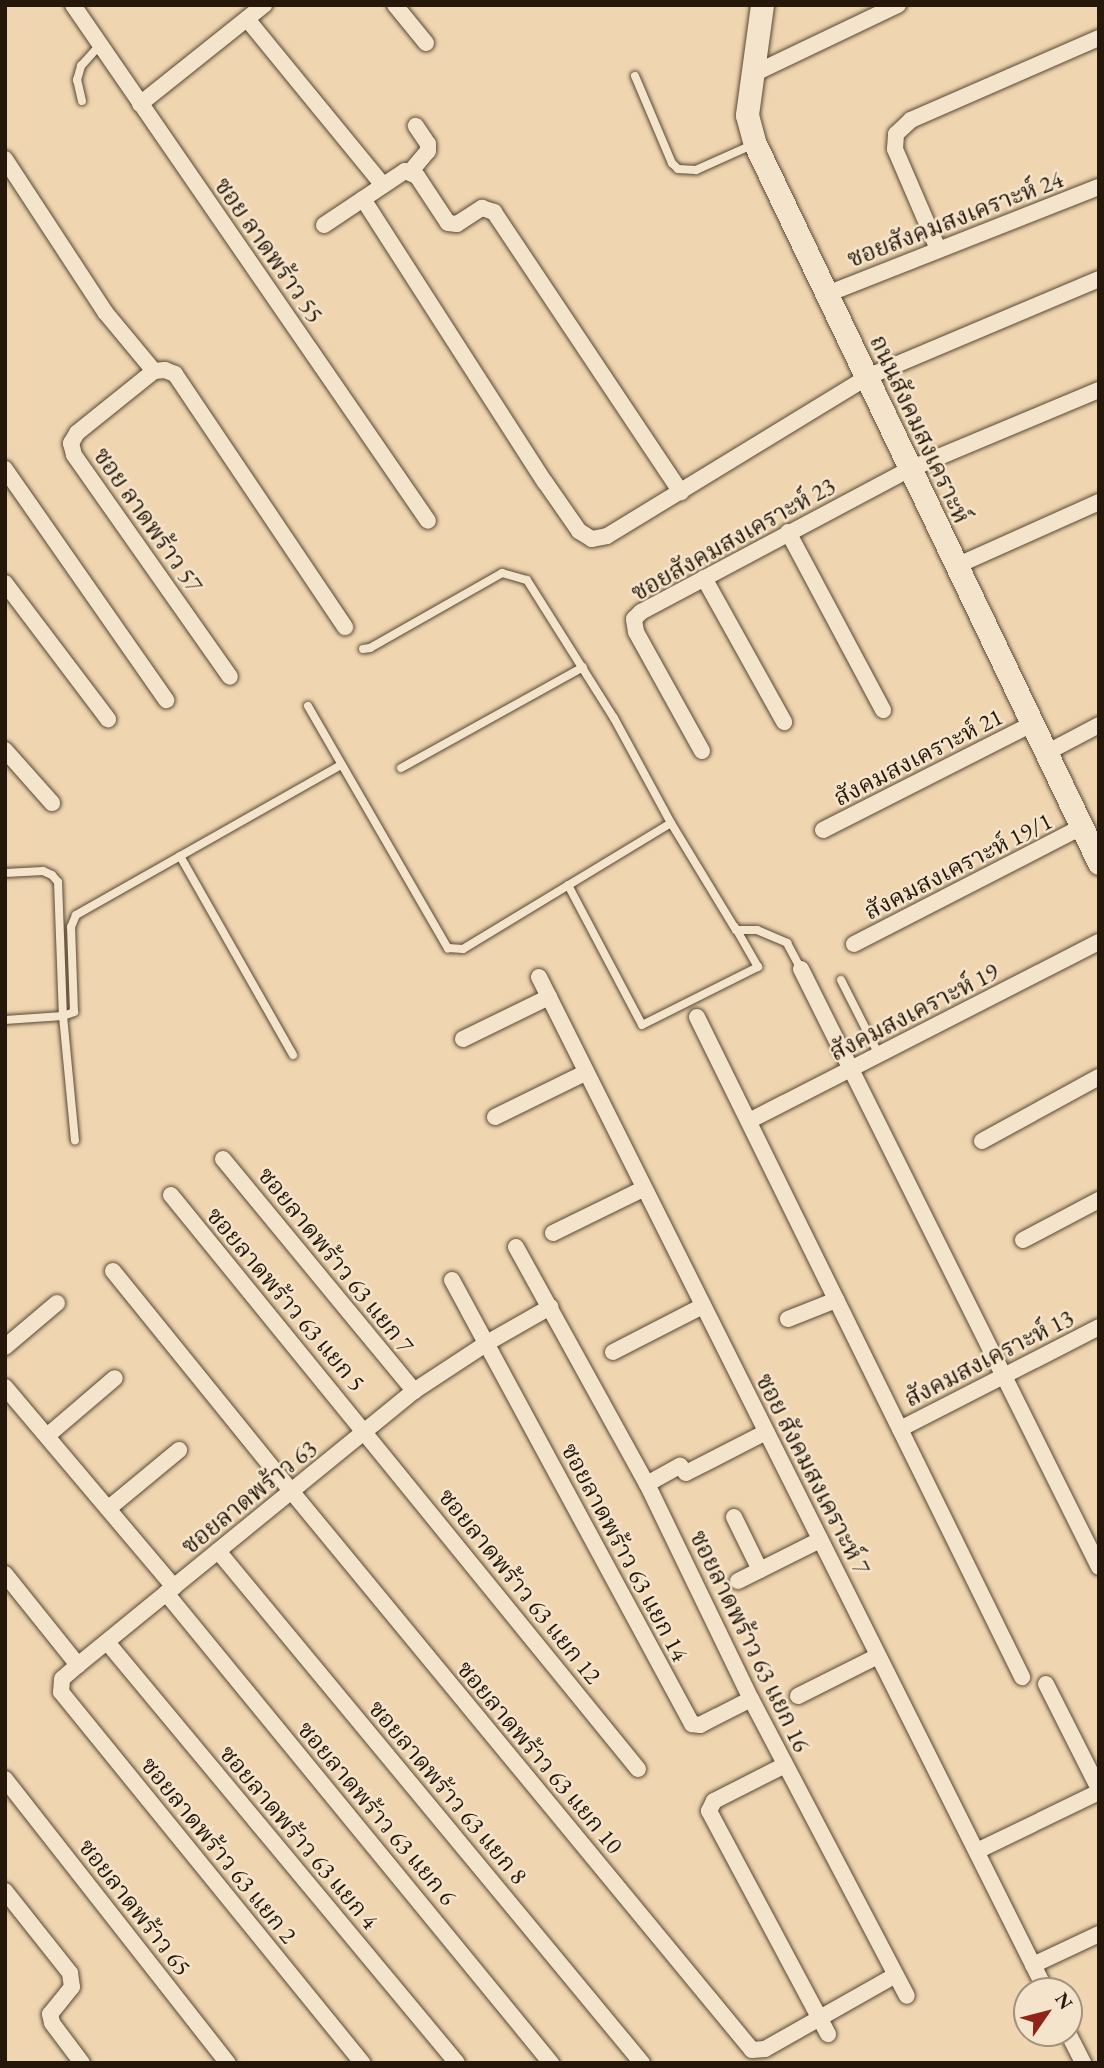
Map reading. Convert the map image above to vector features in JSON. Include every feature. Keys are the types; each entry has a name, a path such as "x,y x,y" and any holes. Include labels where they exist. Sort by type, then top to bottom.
{"main road":[{"name":"ถนนสังคมสงเคราะห์","path":"762,5 747,115 755,144 1099,863"}],"street":[{"name":"ซอย ลาดพร้าว 55","path":"72,5 428,521"},
{"path":"140,104 264,5"},
{"path":"395,5 426,43"},
{"path":"751,75 898,5"},
{"path":"247,19 383,185"},
{"path":"938,248 895,149 896,134 911,120 1099,37"},
{"path":"324,225 405,171 411,171 428,151 428,144 416,126"},
{"path":"5,159 105,312 154,371 165,370 175,374 345,627"},
{"path":"411,171 448,223 457,224 482,208 494,212 681,492"},
{"name":"ซอยสังคมสงเคราะห์ 24","path":"827,294 938,248 1099,187"},
{"path":"363,199 579,531 592,539 607,536 867,377 1099,279"},
{"name":"ซอย ลาดพร้าว 57","path":"154,371 77,433 71,443 74,455 230,677"},
{"name":"ซอยสังคมสงเคราะห์ 23","path":"702,751 636,632 634,619 640,612 910,469 1099,390"},
{"path":"5,469 166,700"},
{"path":"956,566 1099,502"},
{"path":"788,532 883,710"},
{"path":"704,578 784,722"},
{"path":"5,583 108,719"},
{"name":"สังคมสงเคราะห์ 21","path":"823,830 1032,724"},
{"path":"1046,753 1099,725"},
{"path":"5,750 52,803"},
{"name":"สังคมสงเคราะห์ 19/1","path":"854,944 1082,827"},
{"name":"สังคมสงเคราะห์ 19","path":"749,1121 1099,942"},
{"path":"802,969 850,1071 914,1189 1099,1567"},
{"name":"ซอย สังคมสงเคราะห์ 7","path":"539,977 1039,1977"},
{"path":"463,1039 549,997"},
{"path":"697,1017 1022,1677"},
{"path":"495,1117 585,1073"},
{"path":"982,1141 1099,1077"},
{"name":"ซอยลาดพร้าว 63 แยก 7","path":"223,1158 414,1391"},
{"path":"553,1233 643,1189"},
{"name":"ซอยลาดพร้าว 63 แยก 5","path":"171,1195 367,1432"},
{"path":"1023,1240 1099,1200"},
{"name":"ซอยลาดพร้าว 63 แยก 16","path":"516,1247 647,1484 751,1699 906,1996"},
{"name":"ซอยลาดพร้าว 63 แยก 10","path":"113,1270 292,1492 752,2050 765,2049 820,2018"},
{"path":"452,1280 487,1343"},
{"path":"788,1320 836,1300"},
{"path":"5,1347 57,1303"},
{"path":"613,1352 703,1306"},
{"name":"ซอยลาดพร้าว 63","path":"78,1665 414,1391 487,1343 551,1307"},
{"name":"สังคมสงเคราะห์ 13","path":"900,1429 1099,1327"},
{"name":"ซอยลาดพร้าว 63 แยก 14","path":"487,1343 692,1724 700,1726 751,1699"},
{"path":"47,1436 115,1378"},
{"name":"ซอยลาดพร้าว 63 แยก 6","path":"5,1387 109,1508 170,1590 551,2063"},
{"name":"ซอยลาดพร้าว 63 แยก 12","path":"367,1432 638,1769"},
{"path":"647,1484 680,1466 686,1473 766,1432"},
{"path":"109,1508 179,1450"},
{"path":"734,1517 760,1570"},
{"path":"738,1581 820,1540"},
{"name":"ซอยลาดพร้าว 63 แยก 8","path":"218,1551 642,2063"},
{"path":"5,1574 78,1665"},
{"name":"ซอยลาดพร้าว 63 แยก 4","path":"107,1642 457,2063"},
{"path":"799,1696 878,1656"},
{"name":"ซอยลาดพร้าว 63 แยก 2","path":"78,1665 62,1679 61,1692 363,2063"},
{"path":"977,1851 1099,1790 1046,1684"},
{"path":"785,1765 714,1801 709,1811 828,2034"},
{"name":"ซอยลาดพร้าว 65","path":"5,1779 228,2063"},
{"path":"5,1891 70,1973 72,1987 50,2014 52,2023 82,2063"},
{"path":"1033,1965 1099,1934"},
{"path":"820,2018 896,1975"},
{"path":"1075,2047 1083,2063"}],"lane":[{"path":"82,101 77,80 81,66 100,45"},
{"path":"635,76 672,163 678,169 696,170 755,144"},
{"path":"363,649 502,573 527,580 583,667 671,823 758,967 642,1026 568,885"},
{"path":"401,768 583,667"},
{"path":"308,706 448,948 463,949 671,823"},
{"path":"5,1020 72,1014 71,927 76,915 341,765"},
{"path":"180,856 293,1055"},
{"path":"5,873 43,871 58,882 63,1016 75,1140"},
{"path":"735,928 757,930 786,943 802,969"},
{"path":"841,979 879,1056"}]}
